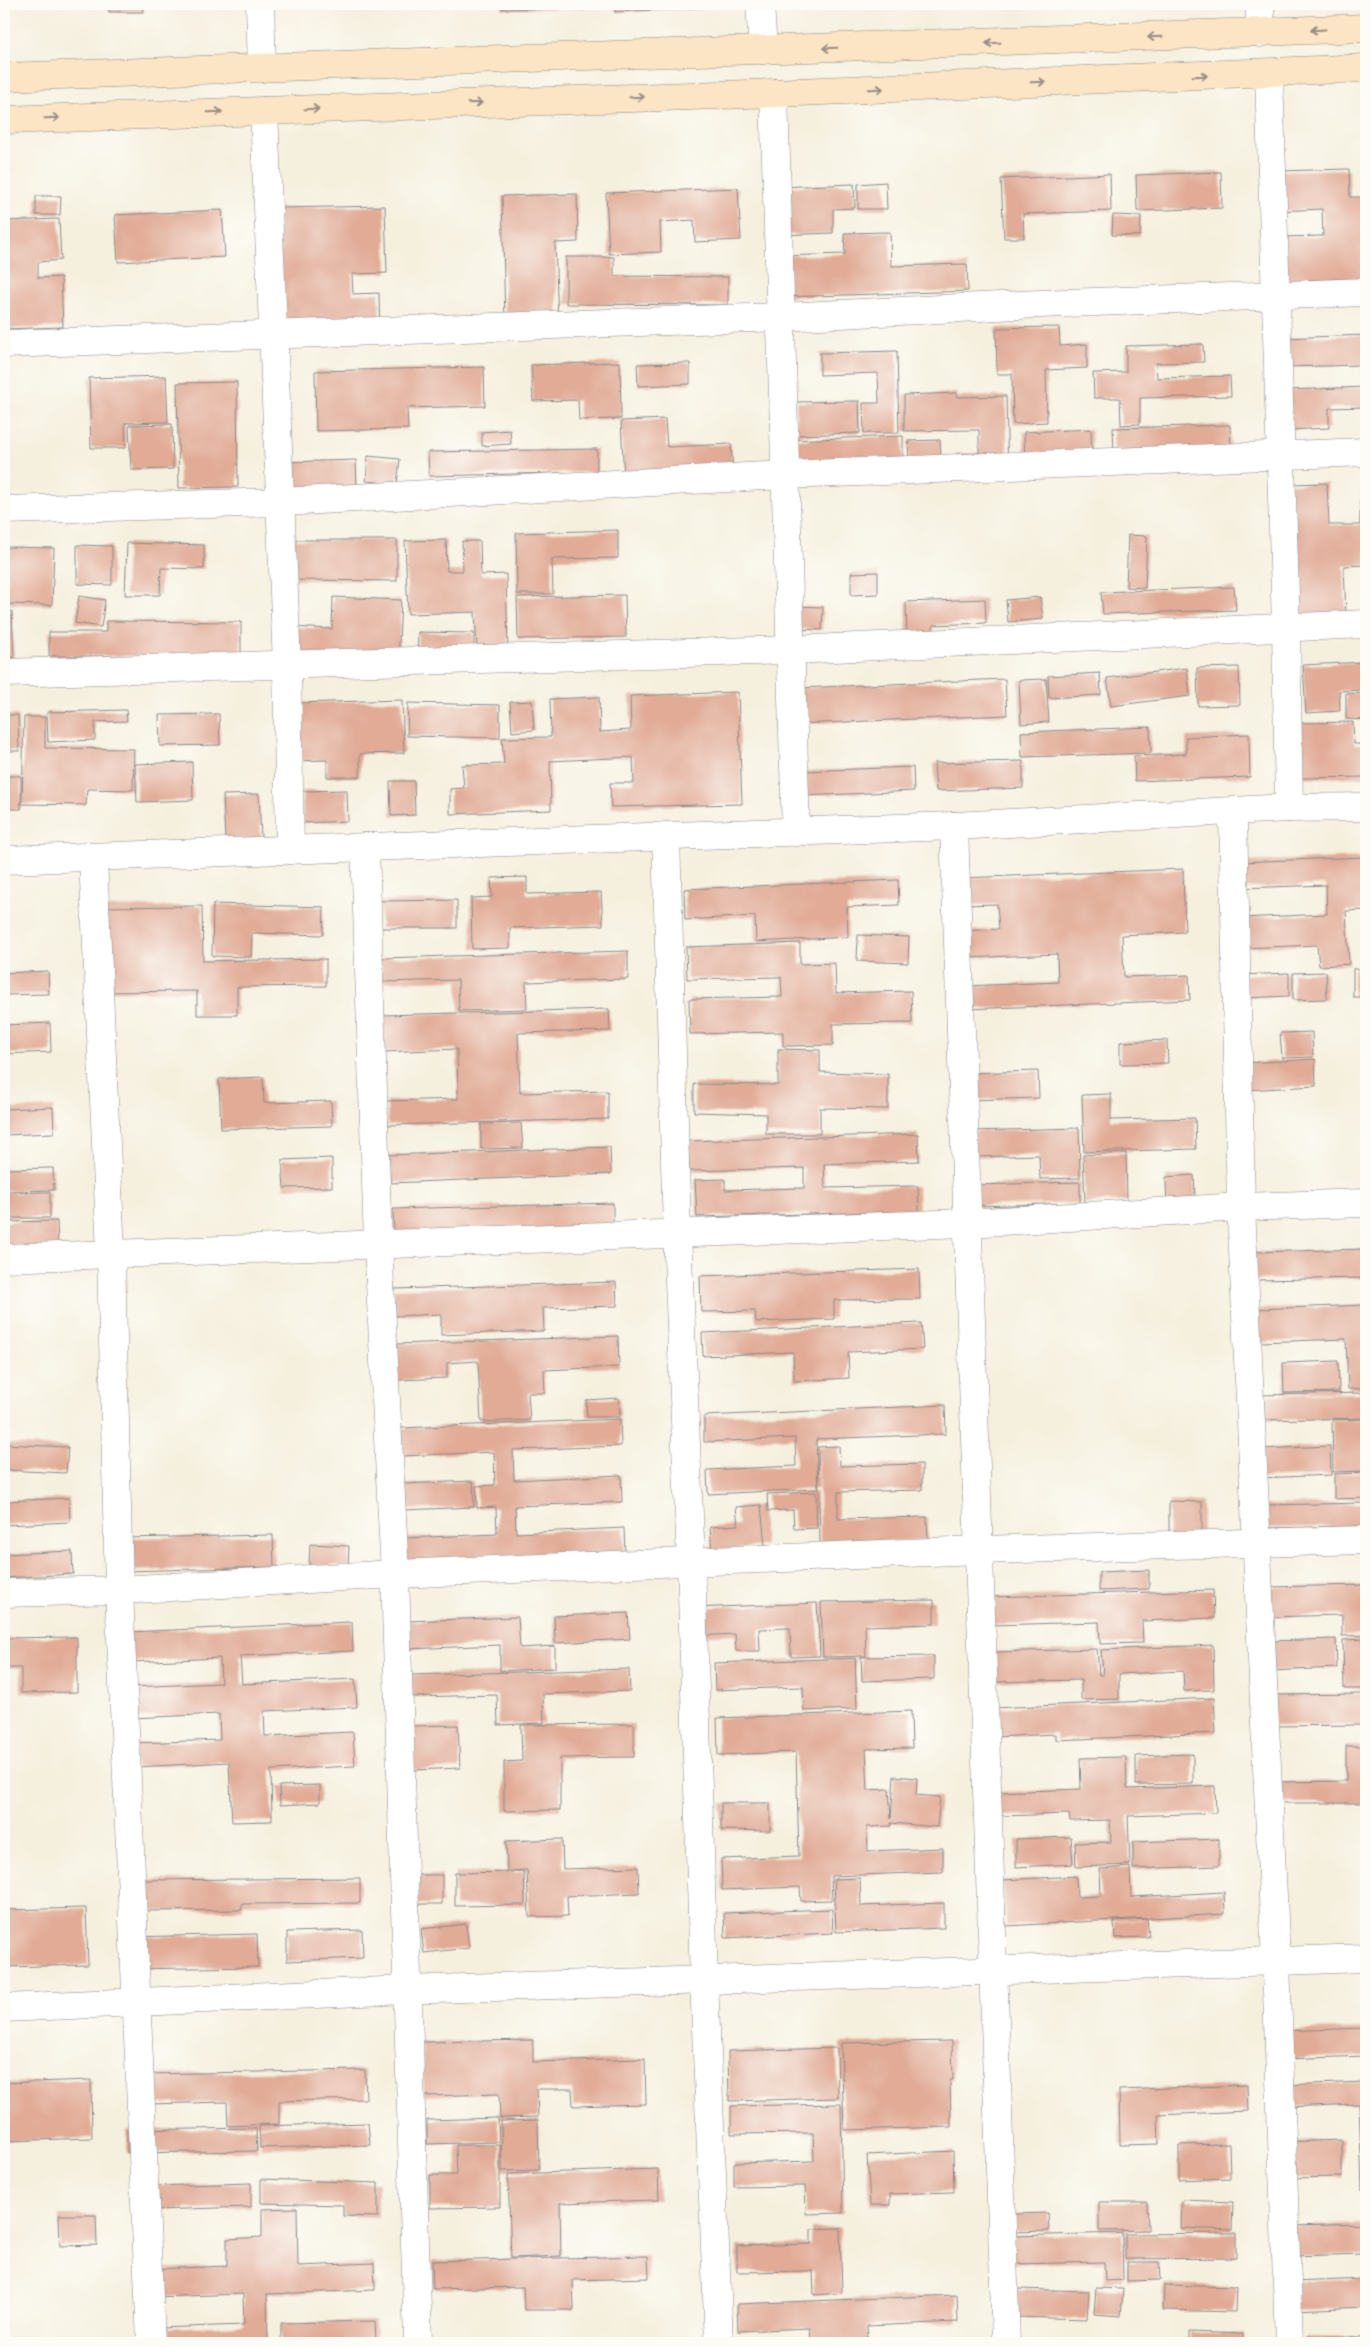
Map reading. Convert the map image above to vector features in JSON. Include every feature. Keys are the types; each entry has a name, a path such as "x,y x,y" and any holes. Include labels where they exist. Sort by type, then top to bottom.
{"main road":[{"path":"4,77 1366,28"},
{"path":"4,120 774,93 1269,74 1366,68"}],"street":[{"path":"260,4 262,68"},
{"path":"760,4 763,50"},
{"path":"1260,4 1260,33"},
{"path":"1269,74 1286,627 1289,808"},
{"path":"774,93 796,832"},
{"path":"264,110 272,335 281,502 290,850"},
{"path":"4,344 781,317 1039,304 1366,292"},
{"path":"4,510 281,502 784,474 1366,452"},
{"path":"4,673 790,650 1366,624"},
{"path":"4,860 954,826 1289,808 1366,807"},
{"path":"1233,812 1241,1207 1276,1961 1289,2343"},
{"path":"954,826 966,1223 1006,2343"},
{"path":"666,836 677,1233 691,1562 704,1980 719,2343"},
{"path":"365,847 378,1244 395,1574 418,2343"},
{"path":"93,858 111,1254 120,1590 151,2343"},
{"path":"4,1258 966,1223 1241,1207 1366,1203"},
{"path":"4,1593 120,1590 395,1574 978,1550 1366,1540"},
{"path":"4,2008 136,2004 407,1990 1366,1958"}],"building":[{"path":"109,4 143,4 144,12 109,12"},
{"path":"502,4 585,4 585,8 502,9"},
{"path":"615,4 713,4 713,7 615,12"},
{"path":"1349,169 1350,197 1366,197 1366,278 1282,281 1280,237 1323,236 1322,209 1278,211 1277,171"},
{"path":"1221,172 1222,208 1137,211 1136,175"},
{"path":"1110,174 1111,211 1023,214 1024,238 1004,238 1001,179"},
{"path":"886,182 887,209 858,209 858,184"},
{"path":"854,184 855,208 833,209 833,233 780,235 778,187"},
{"path":"738,188 741,240 695,242 694,220 660,222 661,252 609,254 606,193"},
{"path":"577,194 578,242 555,243 558,321 505,323 502,196"},
{"path":"36,196 61,196 60,215 36,215"},
{"path":"385,206 387,273 352,274 353,294 379,293 380,341 281,343 278,208"},
{"path":"222,210 225,257 118,262 115,215"},
{"path":"1113,215 1141,216 1140,236 1112,235"},
{"path":"59,219 61,260 38,262 38,278 61,277 63,327 4,329 4,221"},
{"path":"890,232 891,266 967,264 968,291 783,297 781,256 845,254 844,233"},
{"path":"566,257 614,257 614,276 728,277 728,305 566,304"},
{"path":"1059,327 1060,346 1087,344 1087,368 1046,370 1047,422 1013,424 1012,374 997,374 996,328"},
{"path":"1366,335 1366,382 1363,382 1362,365 1284,367 1283,338"},
{"path":"1203,344 1204,362 1156,363 1157,378 1230,376 1231,396 1140,398 1140,424 1121,425 1120,398 1094,398 1093,373 1126,372 1126,346"},
{"path":"897,351 899,433 864,433 863,403 879,403 878,373 820,375 820,353"},
{"path":"620,362 621,419 579,420 578,400 533,401 531,365"},
{"path":"690,363 690,384 638,386 637,364"},
{"path":"484,367 485,406 407,408 408,429 316,431 315,371"},
{"path":"166,376 168,422 125,423 126,448 91,448 89,378"},
{"path":"237,382 238,487 179,488 177,383"},
{"path":"1366,387 1366,407 1329,408 1329,428 1287,430 1286,390"},
{"path":"957,393 957,397 1006,396 1008,476 956,477 956,454 979,453 979,430 904,431 904,395"},
{"path":"859,401 860,433 797,435 796,402"},
{"path":"665,419 667,447 731,444 733,474 624,479 621,421"},
{"path":"172,424 173,469 131,470 129,425"},
{"path":"1230,425 1231,451 1114,454 1113,428"},
{"path":"1091,429 1092,465 1025,468 1024,432"},
{"path":"510,430 511,444 482,446 482,432"},
{"path":"903,436 903,462 790,465 789,440"},
{"path":"940,440 941,459 909,460 908,441"},
{"path":"597,449 597,472 429,476 428,452"},
{"path":"368,456 400,459 397,484 366,481"},
{"path":"356,460 357,489 288,491 287,462"},
{"path":"1363,478 1366,478 1366,497 1361,497"},
{"path":"1327,483 1329,525 1360,525 1360,500 1366,500 1366,565 1344,566 1346,615 1293,616 1290,484"},
{"path":"618,530 618,558 552,559 553,594 517,594 516,533"},
{"path":"1128,535 1147,536 1145,588 1126,587"},
{"path":"293,540 397,540 397,581 293,580"},
{"path":"446,540 447,571 463,571 462,541 480,541 481,575 506,574 508,651 477,653 475,612 408,614 405,541"},
{"path":"127,543 204,545 204,569 161,568 160,595 125,595"},
{"path":"77,545 112,546 112,585 77,584"},
{"path":"4,547 54,548 52,605 4,604"},
{"path":"878,572 878,594 851,595 851,573"},
{"path":"1234,587 1236,610 1103,614 1101,592"},
{"path":"625,595 626,637 518,639 517,597"},
{"path":"79,596 105,600 101,627 75,623"},
{"path":"333,597 401,600 398,664 288,660 290,627 332,629"},
{"path":"1040,597 1043,619 1008,622 1006,600"},
{"path":"985,599 986,623 933,625 934,643 907,644 906,602"},
{"path":"794,606 823,607 822,630 793,629"},
{"path":"12,611 14,658 4,658 4,612"},
{"path":"106,621 241,622 241,656 49,656 49,632 106,632"},
{"path":"418,632 474,633 474,667 417,665"},
{"path":"1366,662 1366,690 1339,691 1340,711 1306,713 1303,665"},
{"path":"1239,667 1240,705 1198,706 1197,668"},
{"path":"1187,668 1190,696 1111,706 1107,678"},
{"path":"1100,673 1101,695 1049,698 1048,676"},
{"path":"1005,679 1007,715 800,724 799,688"},
{"path":"1046,679 1049,722 1021,724 1019,680"},
{"path":"738,692 742,804 611,807 610,783 634,783 633,757 550,761 551,810 450,814 450,789 464,788 462,765 504,764 502,738 551,737 550,699 599,697 600,732 631,730 630,696"},
{"path":"1346,693 1366,694 1366,720 1346,719"},
{"path":"402,700 404,753 360,754 360,777 327,777 327,760 295,761 294,703"},
{"path":"532,701 534,730 512,732 510,702"},
{"path":"408,703 500,705 500,738 407,736"},
{"path":"126,710 127,721 95,722 95,740 48,742 47,712"},
{"path":"219,714 220,745 160,746 159,715"},
{"path":"4,715 18,715 19,751 4,751"},
{"path":"24,717 45,717 45,748 134,749 133,790 87,789 86,805 22,804"},
{"path":"1353,722 1354,744 1366,744 1366,777 1302,778 1300,723"},
{"path":"1150,727 1151,753 1022,757 1021,732"},
{"path":"1249,734 1250,777 1135,781 1134,756 1186,754 1186,737"},
{"path":"1023,761 1023,788 936,791 934,763"},
{"path":"192,762 193,800 137,802 135,764"},
{"path":"913,767 914,791 803,796 801,771"},
{"path":"4,776 21,776 21,809 4,809"},
{"path":"390,781 414,781 415,815 391,816"},
{"path":"347,790 348,821 303,823 302,791"},
{"path":"259,794 261,839 225,840 223,795"},
{"path":"1366,857 1366,910 1346,911 1349,964 1319,966 1317,945 1242,948 1240,918 1327,914 1326,885 1241,888 1240,862"},
{"path":"1183,869 1185,932 1122,935 1124,977 1189,975 1190,1000 967,1009 967,986 1058,982 1057,954 966,958 964,931 999,929 997,904 963,905 962,878"},
{"path":"527,877 527,894 601,892 603,925 510,928 510,948 472,949 471,898 492,897 491,878"},
{"path":"898,880 899,905 847,907 848,937 756,942 755,916 685,920 684,889"},
{"path":"457,900 457,928 381,928 380,901"},
{"path":"213,904 324,907 323,935 252,933 251,957 212,956"},
{"path":"202,906 203,961 326,959 326,986 237,987 237,1015 197,1015 197,991 105,992 97,907"},
{"path":"858,935 909,937 908,963 857,961"},
{"path":"800,943 800,964 835,963 836,993 911,991 912,1023 833,1024 833,1045 783,1046 783,1032 690,1034 689,999 782,997 781,977 687,979 686,947"},
{"path":"628,951 628,979 526,982 527,1009 459,1011 458,980 381,982 381,958"},
{"path":"1353,969 1366,969 1366,997 1353,997"},
{"path":"48,971 49,994 4,995 4,973"},
{"path":"1326,972 1327,999 1293,1000 1293,973"},
{"path":"1289,973 1289,996 1243,998 1242,975"},
{"path":"609,1009 610,1031 518,1033 520,1093 608,1091 608,1119 388,1125 387,1101 458,1099 457,1049 384,1052 383,1015"},
{"path":"50,1023 51,1052 4,1054 4,1025"},
{"path":"1312,1032 1313,1057 1282,1058 1280,1033"},
{"path":"1167,1040 1168,1063 1120,1064 1120,1042"},
{"path":"778,1049 820,1050 820,1072 888,1074 888,1109 820,1108 820,1134 766,1134 766,1114 694,1112 694,1084 778,1085"},
{"path":"1315,1059 1316,1086 1246,1090 1245,1063"},
{"path":"1038,1071 1039,1098 968,1100 967,1073"},
{"path":"263,1077 264,1103 331,1101 332,1126 221,1129 219,1079"},
{"path":"1111,1094 1111,1120 1195,1118 1196,1149 1084,1152 1082,1095"},
{"path":"53,1107 54,1133 4,1135 4,1109"},
{"path":"521,1123 523,1148 481,1149 481,1124"},
{"path":"1079,1128 1080,1178 1040,1179 1039,1155 973,1157 972,1131"},
{"path":"918,1134 919,1161 824,1164 825,1188 918,1186 919,1211 697,1217 695,1180 725,1179 725,1190 804,1188 804,1168 689,1171 688,1141"},
{"path":"610,1147 611,1174 390,1183 389,1155"},
{"path":"1126,1153 1127,1201 1085,1203 1083,1155"},
{"path":"332,1158 332,1187 284,1188 282,1160"},
{"path":"53,1168 54,1190 4,1191 4,1169"},
{"path":"1194,1175 1196,1216 1167,1217 1166,1177"},
{"path":"1080,1182 1080,1203 976,1206 975,1185"},
{"path":"50,1192 50,1218 4,1218 4,1193"},
{"path":"613,1203 613,1229 394,1235 393,1209"},
{"path":"57,1221 58,1247 4,1249 4,1222"},
{"path":"1366,1249 1366,1278 1256,1280 1254,1252"},
{"path":"919,1269 920,1299 834,1300 834,1319 756,1322 755,1311 701,1312 700,1276"},
{"path":"616,1282 617,1306 543,1308 544,1331 441,1335 441,1314 395,1316 394,1289"},
{"path":"1366,1305 1366,1388 1348,1389 1346,1339 1259,1342 1257,1309"},
{"path":"921,1323 923,1349 848,1352 849,1378 794,1381 793,1352 703,1356 702,1333"},
{"path":"618,1336 619,1367 544,1370 545,1393 528,1393 530,1420 481,1422 478,1361 447,1363 447,1378 398,1380 397,1344"},
{"path":"1338,1361 1339,1392 1284,1393 1283,1363"},
{"path":"1366,1393 1366,1418 1259,1420 1258,1395"},
{"path":"619,1398 620,1417 587,1417 586,1400"},
{"path":"945,1405 946,1434 816,1439 818,1489 708,1494 707,1470 796,1466 795,1438 704,1442 704,1416"},
{"path":"620,1419 621,1446 513,1450 514,1480 621,1475 622,1502 515,1506 516,1533 624,1528 625,1554 406,1563 405,1538 497,1534 496,1507 477,1508 476,1486 495,1485 494,1452 401,1456 400,1428"},
{"path":"1366,1419 1366,1471 1333,1472 1332,1420"},
{"path":"4,1444 68,1447 66,1473 4,1470"},
{"path":"839,1446 840,1466 922,1464 922,1490 838,1492 838,1519 927,1517 928,1540 820,1543 818,1447"},
{"path":"1330,1446 1331,1475 1260,1478 1259,1449"},
{"path":"1366,1473 1366,1498 1334,1499 1334,1474"},
{"path":"473,1481 474,1507 404,1510 402,1484"},
{"path":"816,1492 817,1528 794,1529 793,1510 768,1511 767,1494"},
{"path":"69,1498 70,1522 4,1525 4,1501"},
{"path":"1169,1501 1202,1502 1202,1538 1169,1538"},
{"path":"1366,1503 1366,1526 1266,1528 1266,1505"},
{"path":"761,1505 765,1546 712,1551 710,1527 738,1525 736,1507"},
{"path":"273,1535 274,1567 125,1571 124,1538"},
{"path":"310,1544 349,1546 348,1566 309,1565"},
{"path":"72,1551 73,1574 4,1578 4,1554"},
{"path":"1149,1570 1149,1589 1099,1591 1099,1572"},
{"path":"1366,1585 1366,1635 1342,1636 1342,1615 1267,1617 1266,1587"},
{"path":"1213,1590 1214,1618 1142,1621 1143,1643 1100,1644 1099,1622 992,1625 991,1597"},
{"path":"934,1600 934,1624 865,1626 866,1656 823,1657 821,1602"},
{"path":"817,1603 820,1656 791,1657 790,1628 759,1629 760,1651 736,1651 735,1634 694,1636 693,1608"},
{"path":"628,1613 630,1639 555,1643 554,1616"},
{"path":"518,1617 520,1648 555,1646 555,1668 500,1671 500,1645 408,1649 407,1621"},
{"path":"352,1622 353,1651 240,1656 242,1684 355,1679 357,1707 264,1711 265,1736 353,1732 355,1766 271,1770 272,1821 232,1822 229,1762 136,1767 135,1743 220,1740 219,1714 132,1718 131,1687 221,1683 220,1658 130,1662 129,1632"},
{"path":"77,1637 77,1692 21,1693 21,1668 4,1668 4,1638"},
{"path":"1336,1639 1337,1668 1271,1671 1270,1641"},
{"path":"1366,1639 1366,1689 1344,1689 1343,1640"},
{"path":"1213,1645 1214,1690 1184,1691 1183,1671 1119,1674 1119,1699 1081,1700 1081,1680 993,1682 992,1652 1097,1649 1099,1675 1103,1675 1101,1650"},
{"path":"934,1656 934,1679 862,1681 861,1657"},
{"path":"855,1658 857,1709 804,1711 803,1687 715,1690 714,1663"},
{"path":"629,1669 630,1691 543,1694 544,1723 498,1725 497,1695 411,1697 410,1675"},
{"path":"1366,1694 1366,1745 1362,1745 1362,1725 1274,1726 1273,1695"},
{"path":"1214,1698 1216,1733 1056,1740 1056,1734 994,1737 992,1708"},
{"path":"911,1711 912,1748 866,1749 868,1790 889,1789 891,1819 894,1776 917,1778 916,1795 940,1797 937,1827 891,1823 891,1826 867,1827 868,1851 943,1848 943,1872 831,1876 832,1900 801,1901 800,1887 722,1890 721,1859 799,1856 796,1752 718,1755 717,1718"},
{"path":"634,1724 634,1757 560,1758 560,1810 504,1811 504,1762 522,1761 521,1725"},
{"path":"458,1725 460,1768 414,1770 412,1726"},
{"path":"1346,1746 1366,1746 1366,1803 1276,1803 1275,1782 1346,1781"},
{"path":"1193,1754 1193,1784 1136,1785 1136,1756"},
{"path":"1126,1757 1127,1789 1215,1786 1216,1813 1128,1816 1130,1865 1076,1867 1075,1843 1111,1842 1110,1820 1070,1821 1069,1814 999,1816 997,1792 1081,1789 1080,1758"},
{"path":"320,1785 320,1803 280,1805 279,1786"},
{"path":"721,1803 770,1803 770,1831 721,1830"},
{"path":"1071,1837 1073,1864 1016,1867 1016,1839"},
{"path":"562,1839 563,1869 638,1867 639,1893 567,1896 568,1916 529,1917 527,1870 507,1871 506,1841"},
{"path":"1219,1839 1219,1866 1133,1869 1133,1842"},
{"path":"1130,1867 1131,1897 1224,1892 1225,1914 1006,1926 1003,1880 1076,1876 1077,1897 1101,1896 1100,1869"},
{"path":"524,1872 525,1905 455,1906 455,1873"},
{"path":"417,1875 442,1875 442,1904 417,1904"},
{"path":"360,1878 360,1903 242,1904 242,1910 140,1911 140,1880"},
{"path":"860,1878 861,1906 944,1903 944,1928 836,1932 834,1879"},
{"path":"86,1908 88,1965 4,1967 4,1910"},
{"path":"832,1909 833,1933 725,1938 724,1913"},
{"path":"1147,1919 1149,1937 1115,1938 1114,1921"},
{"path":"466,1924 469,1948 424,1953 421,1929"},
{"path":"362,1930 363,1958 287,1961 287,1932"},
{"path":"257,1934 258,1967 128,1969 128,1937"},
{"path":"1366,2028 1366,2056 1283,2059 1282,2031"},
{"path":"533,2040 533,2062 645,2059 646,2104 573,2106 572,2089 537,2089 538,2117 500,2118 499,2094 424,2096 422,2042"},
{"path":"952,2041 953,2080 950,2080 951,2127 844,2130 841,2043"},
{"path":"837,2048 838,2098 729,2101 728,2051"},
{"path":"365,2070 366,2099 279,2101 279,2124 228,2126 227,2102 147,2104 146,2074"},
{"path":"91,2080 92,2138 4,2141 4,2083"},
{"path":"1366,2082 1366,2189 1362,2190 1359,2104 1286,2107 1285,2085"},
{"path":"1247,2085 1248,2111 1158,2115 1159,2144 1120,2145 1119,2090"},
{"path":"841,2104 843,2213 806,2214 805,2186 734,2187 734,2163 814,2161 813,2133 731,2134 731,2106"},
{"path":"498,2118 499,2142 427,2144 427,2120"},
{"path":"538,2120 539,2170 502,2171 501,2121"},
{"path":"368,2123 370,2145 260,2148 259,2126"},
{"path":"256,2128 257,2151 127,2153 127,2130"},
{"path":"1342,2140 1342,2177 1286,2178 1284,2142"},
{"path":"1229,2144 1230,2178 1179,2180 1179,2145"},
{"path":"456,2145 500,2145 500,2207 430,2208 430,2175 457,2175"},
{"path":"953,2151 954,2192 890,2194 890,2205 870,2205 867,2155"},
{"path":"658,2169 659,2200 560,2203 561,2256 511,2258 508,2174"},
{"path":"261,2179 378,2183 378,2217 343,2216 343,2205 261,2203"},
{"path":"251,2183 251,2207 153,2210 152,2186"},
{"path":"1182,2200 1233,2202 1232,2230 1181,2228"},
{"path":"1099,2202 1147,2202 1148,2230 1099,2231"},
{"path":"297,2208 298,2266 374,2263 375,2290 267,2294 268,2343 157,2343 157,2328 244,2325 243,2294 155,2297 155,2269 227,2266 227,2239 262,2237 262,2209"},
{"path":"1048,2213 1049,2231 1015,2232 1015,2214"},
{"path":"59,2215 96,2215 97,2245 60,2246"},
{"path":"1366,2224 1366,2254 1290,2256 1290,2226"},
{"path":"840,2228 842,2293 814,2295 813,2271 737,2272 737,2246 811,2244 811,2229"},
{"path":"1122,2233 1123,2280 1105,2281 1104,2262 1014,2264 1013,2236"},
{"path":"1236,2233 1236,2258 1125,2259 1125,2234"},
{"path":"648,2256 649,2278 573,2280 574,2310 524,2310 523,2287 433,2289 432,2261"},
{"path":"1127,2262 1159,2262 1160,2280 1127,2281"},
{"path":"1366,2279 1366,2307 1293,2310 1292,2282"},
{"path":"1164,2285 1236,2287 1235,2312 1163,2310"},
{"path":"1096,2288 1123,2289 1121,2316 1094,2314"},
{"path":"1016,2289 1089,2291 1087,2319 1015,2317"},
{"path":"957,2295 958,2322 867,2326 868,2343 811,2343 810,2328 738,2331 737,2304"},
{"path":"375,2321 376,2343 281,2343 281,2323"},
{"path":"1189,2332 1243,2334 1243,2343 1189,2343"},
{"path":"1307,2336 1364,2337 1364,2343 1307,2343"}]}
